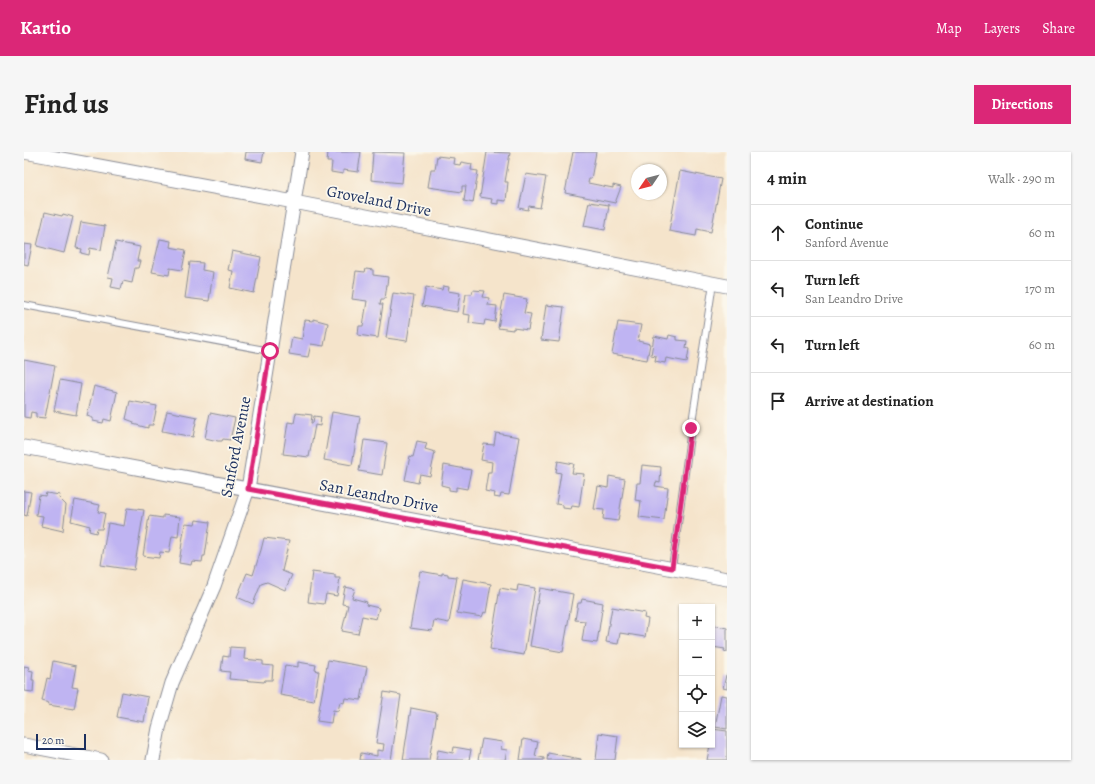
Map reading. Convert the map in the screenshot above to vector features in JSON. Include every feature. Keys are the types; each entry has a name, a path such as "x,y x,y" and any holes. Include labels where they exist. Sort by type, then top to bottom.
{"street":[{"name":"Groveland Drive","path":"24,152 294,202 727,286"},
{"name":"Sanford Avenue","path":"153,760 158,728 172,683 214,586 248,489 302,152"},
{"name":"San Leandro Drive","path":"24,447 727,578"},
{"path":"24,745 101,760"}],"lane":[{"path":"672,568 713,283"},
{"path":"24,305 270,351"}],"building":[{"path":"246,152 264,152 262,162 245,159"},
{"path":"328,152 361,152 358,172 343,170 343,174 331,172 332,162 327,162"},
{"path":"373,152 405,153 402,183 371,180"},
{"path":"487,152 510,153 505,182 508,182 506,201 498,200 498,204 491,203 492,199 480,197"},
{"path":"573,152 596,152 591,179 589,179 588,183 613,188 613,185 621,187 615,203 565,193"},
{"path":"437,156 454,158 453,164 460,165 461,162 472,164 471,170 478,171 473,203 464,201 466,186 462,186 462,192 428,187 431,169 435,169"},
{"path":"680,171 721,179 711,232 697,229 696,236 669,231"},
{"path":"526,174 546,177 540,208 529,206 528,210 519,208"},
{"path":"589,202 609,205 605,230 584,226"},
{"path":"45,212 73,217 64,253 37,246"},
{"path":"81,222 105,226 101,250 90,248 89,255 81,253 82,249 76,248"},
{"path":"160,239 171,241 170,247 186,250 182,270 170,268 169,275 152,272"},
{"path":"116,242 140,247 137,261 140,261 138,268 135,268 132,283 123,281 121,289 111,287 113,278 108,277"},
{"path":"24,244 32,245 28,265 24,264"},
{"path":"232,251 261,257 254,293 230,288 233,271 228,270"},
{"path":"190,262 203,263 202,270 213,272 209,301 185,298"},
{"path":"366,269 373,270 373,275 388,277 385,299 381,299 380,304 383,304 378,338 358,335 359,326 363,326 367,301 352,299 356,271 365,272"},
{"path":"443,286 449,287 448,291 460,293 457,312 422,306 426,287 442,290"},
{"path":"473,290 485,291 483,297 489,298 488,305 497,306 495,322 485,320 484,325 469,323 470,315 463,314 466,294 472,294"},
{"path":"393,293 414,296 407,341 386,338"},
{"path":"504,295 527,299 524,313 531,314 528,330 498,328"},
{"path":"546,305 564,307 559,342 541,340"},
{"path":"313,319 328,323 324,346 311,344 308,357 289,354 292,337 302,339 305,320 313,321"},
{"path":"618,322 641,325 638,341 650,344 647,360 612,354"},
{"path":"669,335 677,337 677,340 687,341 686,348 689,349 687,362 666,358 665,363 655,361 656,356 651,355 654,336 668,339"},
{"path":"24,360 55,366 45,418 36,417 36,413 31,412 30,418 24,417"},
{"path":"60,380 81,384 76,415 54,411"},
{"path":"94,386 117,392 111,421 104,419 103,423 93,421 93,418 87,416"},
{"path":"130,401 157,406 153,425 148,425 148,428 133,424 134,422 126,419"},
{"path":"167,411 197,417 193,437 162,431"},
{"path":"332,412 360,417 352,465 324,460"},
{"path":"210,413 235,418 230,440 223,439 222,441 218,441 205,438"},
{"path":"296,413 312,415 311,423 313,423 314,416 321,417 320,426 315,425 309,457 283,454 288,422 294,423"},
{"path":"496,433 519,437 509,495 501,494 500,498 494,497 495,493 485,491 488,472 491,472 492,462 481,460 484,444 494,445"},
{"path":"364,440 387,443 382,475 359,471"},
{"path":"417,441 427,443 425,449 435,452 430,476 420,474 418,483 405,480 410,456 413,457"},
{"path":"558,461 574,464 572,473 584,474 579,507 572,506 571,509 563,508 563,505 556,504 561,473 556,472"},
{"path":"444,465 471,470 467,489 456,487 456,491 449,490 449,487 441,485"},
{"path":"642,465 661,467 660,483 656,482 655,486 668,488 664,520 639,517 641,501 635,500 637,483 640,483"},
{"path":"609,476 625,479 618,521 603,519 604,510 594,509 598,486 608,488"},
{"path":"24,491 31,492 27,516 24,515"},
{"path":"46,493 60,495 59,498 66,505 63,531 41,526 43,516 36,515 39,495 45,496"},
{"path":"75,500 100,505 98,512 105,513 102,529 97,529 96,533 89,531 90,526 71,521"},
{"path":"127,508 144,510 134,570 101,565 108,523 124,526"},
{"path":"163,515 180,517 178,537 172,536 169,553 160,552 159,558 143,556 149,516 163,518"},
{"path":"196,520 210,522 205,556 203,556 202,562 192,561 191,565 179,563 185,523 195,524"},
{"path":"264,538 289,541 282,571 292,575 285,590 267,582 261,584 253,604 237,597 247,573 253,575"},
{"path":"420,571 442,575 442,573 448,574 448,576 457,577 449,623 434,620 432,631 410,628"},
{"path":"312,572 335,575 335,578 340,578 337,596 326,594 324,604 308,602"},
{"path":"463,579 491,584 486,613 484,612 482,617 457,613"},
{"path":"518,585 535,588 524,655 490,649 500,588 517,591"},
{"path":"345,587 355,589 352,598 367,602 366,605 379,608 376,619 362,616 358,634 342,631 348,605 342,604"},
{"path":"540,588 573,594 563,652 530,646"},
{"path":"582,599 603,603 597,643 582,641 585,621 575,620 578,603 581,603"},
{"path":"612,607 645,613 644,618 648,619 645,637 620,633 618,644 606,642"},
{"path":"715,626 727,628 727,652 724,651 725,649 715,647"},
{"path":"230,647 245,648 244,659 263,661 263,665 273,666 272,680 265,680 264,682 229,679 230,672 221,671 223,656 229,657"},
{"path":"328,660 367,667 361,700 345,698 344,703 340,702 338,711 333,710 331,723 317,721"},
{"path":"53,661 76,666 72,687 78,688 74,709 48,705 49,703 42,701 47,678 50,679"},
{"path":"298,662 316,665 315,670 319,671 314,701 280,695 285,665 298,667"},
{"path":"24,666 29,667 28,670 33,671 33,692 24,691"},
{"path":"727,675 727,689 723,688"},
{"path":"122,692 148,697 144,722 117,717"},
{"path":"384,692 401,695 391,760 360,760 361,753 377,756 377,750 383,751 384,744 376,743"},
{"path":"721,695 727,696 727,729 715,727"},
{"path":"411,708 437,713 429,760 403,760"},
{"path":"715,729 727,731 727,760 707,760 709,748 715,748"},
{"path":"599,733 618,736 615,760 596,760"},
{"path":"482,739 502,742 501,749 507,750 505,760 478,760"},
{"path":"523,739 538,742 535,756 544,758 544,760 520,760"},
{"path":"454,747 471,750 469,760 436,760 438,750 453,753"},
{"path":"548,753 581,759 581,760 547,760"}],"route":[{"path":"270,351 248,489 672,568 691,428"}]}
